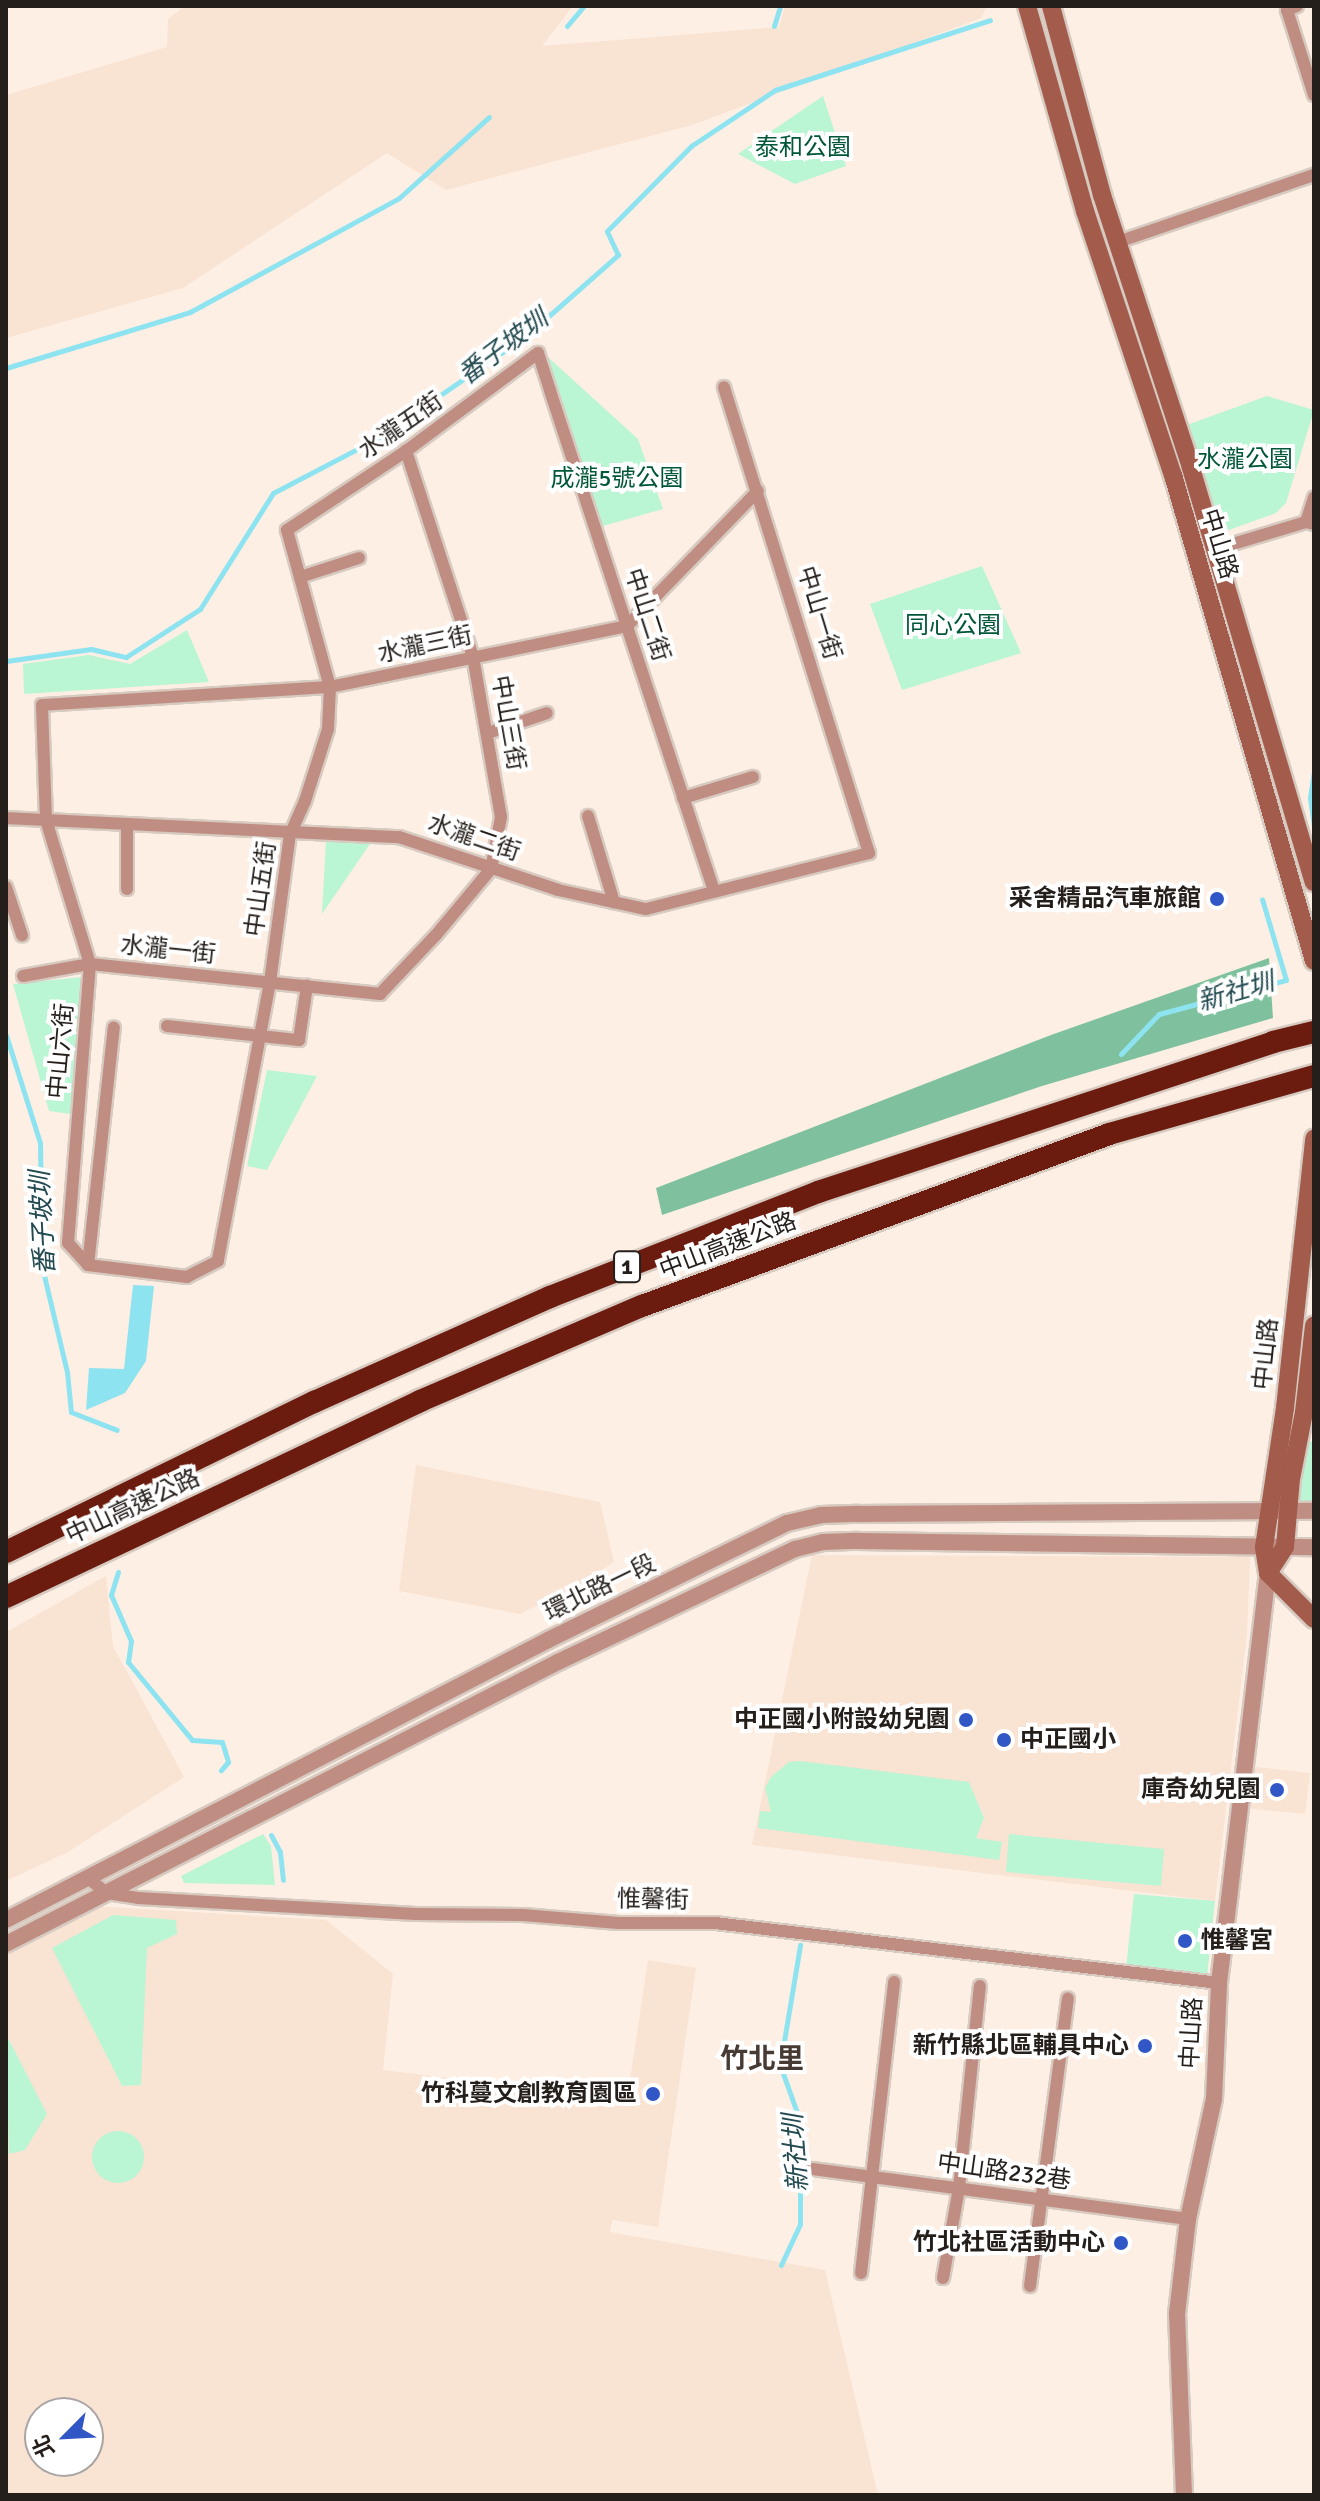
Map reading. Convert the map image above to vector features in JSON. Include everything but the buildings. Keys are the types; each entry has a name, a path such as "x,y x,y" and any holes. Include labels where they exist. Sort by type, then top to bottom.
{"highway":[{"name":"中山高速公路","path":"6,1552 314,1402 550,1297 818,1192 1273,1042 1314,1032"},
{"name":"中山高速公路","path":"6,1597 420,1401 642,1306 1109,1134 1314,1076"}],"main road":[{"name":"中山路","path":"1027,6 1085,211 1173,475 1314,961"},
{"name":"中山路","path":"1051,6 1118,242 1216,549 1314,882"},
{"name":"中山路","path":"1268,1573 1285,1547 1279,1512 1285,1408 1314,1139"},
{"name":"中山路","path":"1268,1573 1264,1547 1279,1512 1314,1326"},
{"path":"1268,1573 1314,1619"}],"street":[{"path":"1292,8 1314,95"},
{"path":"1118,242 1314,175"},
{"name":"水瀧五街","path":"287,530 406,451 538,353"},
{"name":"中山二街","path":"538,353 714,891"},
{"name":"中山一街","path":"724,387 869,853"},
{"name":"中山三街","path":"406,451 473,657 501,817 491,869"},
{"path":"627,626 758,491"},
{"path":"1216,549 1310,523 1314,497"},
{"name":"中山五街","path":"88,1265 187,1277 218,1261 261,1036 290,834 305,801 328,729 330,687 287,530"},
{"path":"300,577 359,558"},
{"name":"水瀧三街","path":"42,705 330,687 627,626"},
{"name":"中山六街","path":"42,705 46,820 90,964 68,1243 88,1265"},
{"path":"488,733 547,713"},
{"path":"683,798 753,777"},
{"path":"588,816 614,902"},
{"name":"水瀧二街","path":"6,818 399,837 558,890 646,909 869,853"},
{"path":"127,824 127,889"},
{"name":"水瀧一街","path":"23,976 90,964 380,994 436,935 491,869"},
{"path":"6,887 10,909 22,935"},
{"path":"167,1026 299,1040 307,986"},
{"path":"88,1265 114,1027"},
{"name":"環北路一段","path":"6,1920 548,1640 787,1523 821,1515 858,1514 1314,1511"},
{"name":"環北路一段","path":"6,1944 548,1667 795,1549 823,1542 858,1541 1314,1547"},
{"name":"中山路","path":"1184,2495 1177,2314 1188,2219 1214,2099 1219,1983 1268,1573"},
{"path":"89,1879 107,1893"},
{"name":"惟馨街","path":"107,1893 416,1914 523,1915 619,1923 715,1923 1219,1983"},
{"path":"861,2273 894,1982"},
{"path":"943,2278 959,2188 980,1986"},
{"path":"1030,2286 1068,1998"},
{"name":"中山路232巷","path":"813,2169 1188,2219"}],"shaded area":[{"path":"185,6 573,6 542,46 779,27 785,6 987,6 981,18 692,125 446,190 387,153 183,288 6,338 6,95 167,47 168,19"},
{"path":"416,1465 600,1502 614,1562 581,1584 520,1614 399,1591"},
{"name":"中正國小","path":"812,1555 1250,1557 1247,1634 1215,1901 752,1845"},
{"path":"106,1576 113,1646 184,1777 68,1852 6,1881 6,1632"},
{"name":"庫奇幼兒園","path":"1248,1766 1310,1773 1305,1814 1244,1808"},
{"path":"93,1906 326,1920 393,1974 383,2070 627,2100 648,1960 696,1968 658,2227 612,2220 610,2232 825,2270 878,2495 6,2495 6,1947"}],"green space":[{"name":"泰和公園","path":"823,96 846,166 795,184 738,154"},
{"name":"成瀧5號公園","path":"539,349 638,439 663,509 596,528"},
{"name":"水瀧公園","path":"1267,396 1314,410 1286,503 1276,513 1212,536 1184,426"},
{"name":"同心公園","path":"982,566 1021,653 902,690 870,604"},
{"path":"187,630 209,682 24,694 23,664 89,655 130,664"},
{"path":"326,840 372,841 322,914"},
{"path":"1269,958 1273,1018 1042,1086 662,1215 656,1188 1051,1035"},
{"path":"82,977 71,1114 49,1111 13,984"},
{"path":"267,1070 317,1076 267,1170 247,1166"},
{"path":"1304,1440 1314,1442 1314,1502 1298,1502"},
{"path":"789,1762 969,1782 984,1818 976,1838 1002,1842 999,1860 758,1828 760,1811 771,1812 765,1788 771,1777"},
{"path":"263,1834 271,1846 275,1885 184,1883 181,1876"},
{"path":"1009,1834 1164,1849 1161,1886 1006,1872"},
{"path":"1134,1894 1215,1901 1207,1977 1126,1968"},
{"path":"113,1915 176,1920 177,1934 147,1948 141,2085 122,2086 52,1948"},
{"path":"6,2034 47,2114 25,2150 9,2154"},
{"path":"118,2131 136,2139 144,2157 136,2175 118,2183 100,2175 92,2157 100,2139"}],"water":[{"path":"133,1285 154,1286 146,1361 125,1393 86,1410 89,1368 124,1369"}],"waterway":[{"path":"567,26 584,6"},
{"path":"774,26 780,6"},
{"name":"番子坡圳","path":"6,661 91,649 126,657 200,609 273,493 378,438 526,336 618,255 607,231 691,146 775,90 990,20"},
{"path":"6,368 190,312 399,198 489,117"},
{"name":"新社圳","path":"1314,772 1310,798 1314,827"},
{"name":"新社圳","path":"1121,1054 1159,1014 1286,980 1262,899"},
{"name":"番子坡圳","path":"6,1035 40,1143 42,1267 67,1372 71,1412 117,1430"},
{"name":"番子坡圳","path":"118,1572 111,1595 131,1641 128,1662 192,1740 222,1742 228,1762 221,1770"},
{"path":"271,1835 280,1852 283,1880"},
{"name":"新社圳","path":"781,2265 800,2224 800,2121 780,2065 800,1945"}],"place":[{"name":"采舍精品汽車旅館","path":"1217,899"},
{"name":"中正國小附設幼兒園","path":"966,1720"},
{"name":"中正國小","path":"1004,1740"},
{"name":"庫奇幼兒園","path":"1277,1790"},
{"name":"惟馨宮","path":"1185,1941"},
{"name":"新竹縣北區輔具中心","path":"1145,2046"},
{"name":"竹科蔓文創教育園區","path":"653,2094"},
{"name":"竹北社區活動中心","path":"1121,2243"}],"district":[{"name":"竹北里","path":"762,2059"}]}
